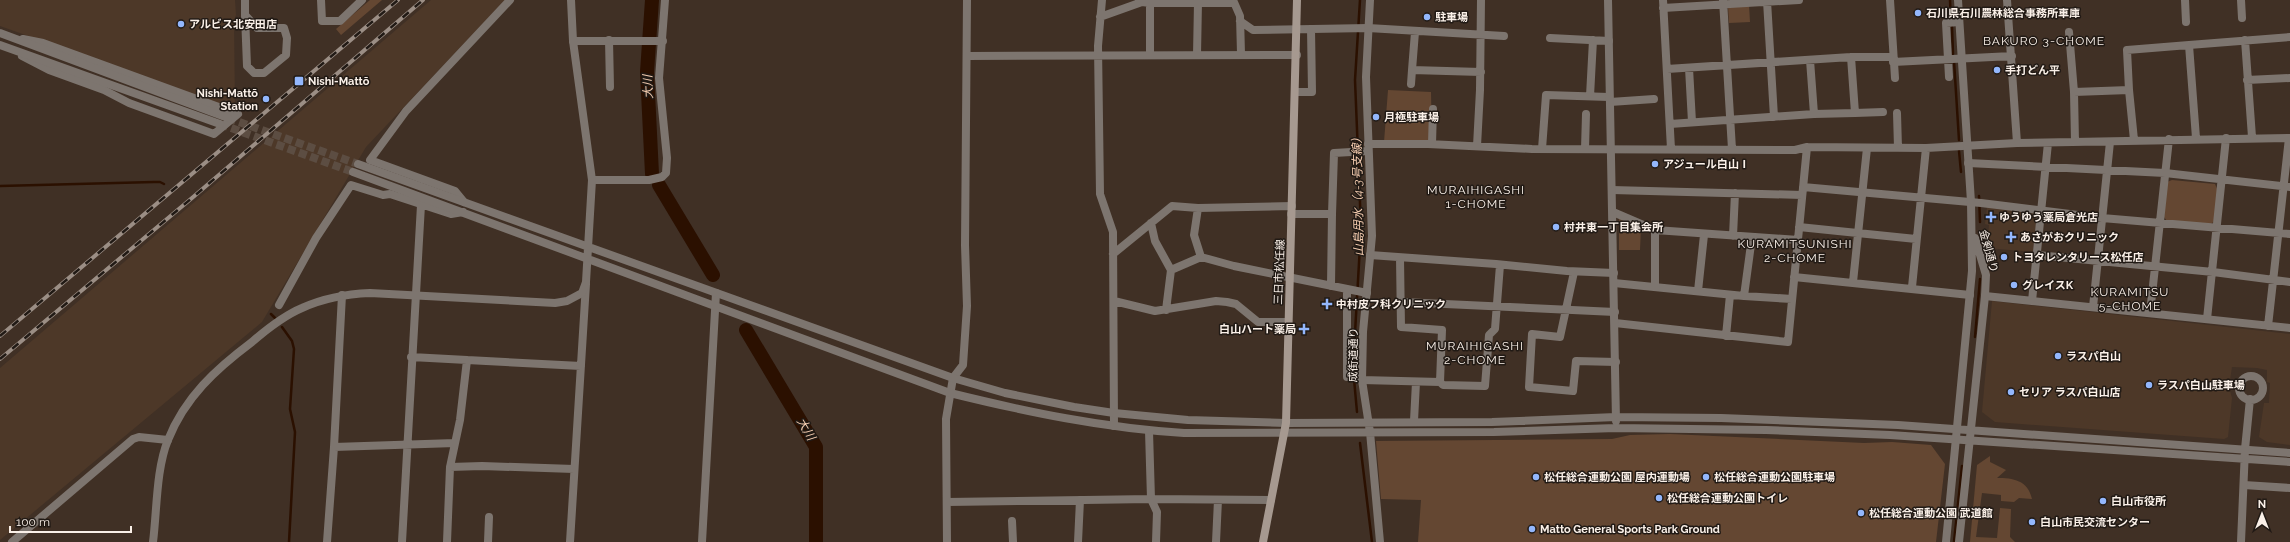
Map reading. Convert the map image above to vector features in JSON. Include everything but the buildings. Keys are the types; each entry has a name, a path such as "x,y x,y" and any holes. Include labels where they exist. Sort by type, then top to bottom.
{"main road":[{"name":"三日市松任線","path":"1263,542 1286,423 1291,210 1298,29 1297,0"}],"street":[{"path":"245,0 245,15 247,66 254,72 264,73 286,55 287,38 284,28 257,28 245,15"},
{"path":"321,0 322,21 340,21 362,0"},
{"path":"464,202 455,191 370,160 406,111 510,0"},
{"path":"570,542 592,180 572,40 571,0"},
{"path":"592,180 649,180 662,177 666,173 667,158 659,78 665,0"},
{"path":"947,542 946,419 954,378 963,366 967,306 965,245 967,56 966,0"},
{"path":"1102,0 1100,17 1100,194 1113,232 1114,426"},
{"name":"成街道通り","path":"1370,0 1360,28 1366,77 1367,149 1372,236 1370,255 1357,291 1357,378 1370,432 1380,542"},
{"path":"1477,146 1481,72 1481,0"},
{"path":"1608,0 1616,362 1616,428"},
{"path":"1671,149 1663,4 1799,0"},
{"path":"1890,0 1895,78"},
{"path":"1958,0 1968,163 1977,203 1972,227"},
{"path":"2007,0 2017,143"},
{"path":"2185,0 2186,22"},
{"path":"2241,0 2242,18"},
{"path":"1100,17 1140,1 1150,3 1233,1 1240,16 1241,54"},
{"path":"1767,1 1774,117"},
{"path":"1196,55 1198,2"},
{"path":"1723,2 1732,149"},
{"path":"1150,3 1150,55"},
{"path":"1240,21 1253,30 1360,28 1504,36"},
{"path":"1949,77 1946,23 1959,22"},
{"path":"1296,92 1312,92 1311,29"},
{"path":"1411,84 1415,32"},
{"path":"2069,32 2074,92 2075,142"},
{"path":"0,33 228,118"},
{"path":"2,45 49,70 104,90 130,103 214,134 238,114 43,43 12,37"},
{"path":"2134,140 2127,50 2290,37"},
{"path":"1550,38 1609,41"},
{"path":"572,40 663,41"},
{"path":"609,40 610,87"},
{"path":"1590,96 1593,40"},
{"path":"2245,40 2252,137"},
{"path":"2,45 220,124"},
{"path":"2189,45 2196,138"},
{"path":"967,56 1297,55"},
{"path":"1667,69 1851,57 1893,59 2012,56"},
{"path":"1851,57 1855,113"},
{"path":"1810,60 1814,114"},
{"path":"1689,68 1692,122"},
{"path":"1412,70 1481,72"},
{"path":"2247,80 2290,78"},
{"path":"2074,92 2129,90"},
{"path":"1542,149 1546,95 1590,96 1610,99 1654,99"},
{"path":"1432,144 1433,109"},
{"path":"1670,124 1814,114 1883,112"},
{"path":"1897,113 1898,148"},
{"path":"1585,149 1586,114"},
{"path":"1331,286 1334,153 1432,144 1542,149 1795,150 1807,147 1926,148 2017,143 2110,142 2196,138 2289,138 2287,186 2278,233 2268,326"},
{"path":"2207,319 2226,138"},
{"path":"2150,313 2169,139"},
{"path":"2093,307 2106,169 2110,142"},
{"path":"2032,301 2048,143"},
{"path":"1615,323 1788,342 1807,147"},
{"path":"1853,282 1867,148"},
{"path":"1912,287 1926,148"},
{"path":"1968,163 2165,173 2287,186"},
{"path":"358,164 954,378 1005,393 1114,414 1188,420 1286,423 1368,421 1492,422 1616,417 1838,422 2290,453"},
{"path":"353,172 717,305 950,393 1022,411 1114,426 1149,431 1283,433 1494,432 1616,428 1829,432 2290,462"},
{"path":"279,305 316,238 351,185 383,195 390,194 451,214 463,212"},
{"path":"1612,190 1735,193 1803,191 1863,192 2041,209 2102,218 2290,234"},
{"path":"1733,236 1735,193"},
{"path":"402,542 411,357 421,205"},
{"path":"1114,254 1172,206 1291,210 1332,214"},
{"path":"1198,208 1194,235 1201,257"},
{"path":"1613,212 1655,230 1798,240"},
{"path":"1151,223 1155,241 1171,270 1166,310"},
{"path":"1798,227 1916,239"},
{"name":"金剣通り","path":"1946,542 1970,295 1972,227"},
{"name":"金剣通り","path":"1959,542 1971,442 1986,275 1972,227"},
{"path":"1655,230 1655,287"},
{"path":"1698,291 1704,234"},
{"path":"1744,296 1752,236"},
{"path":"1370,255 1574,272 1614,273"},
{"path":"2037,255 2213,272 2290,282"},
{"path":"1171,270 1201,257 1357,291 1347,377 1416,382 1440,382 1443,385 1485,386 1489,335 1495,329 1500,265"},
{"path":"1400,258 1402,328 1442,330 1440,382"},
{"path":"1574,272 1560,337 1532,334 1529,387 1573,391 1576,362 1616,362"},
{"path":"1794,277 1912,287 1970,295"},
{"path":"153,542 161,473 168,440 190,400 220,367 286,316 302,307 342,295 370,293 555,303 575,298 582,293 586,282"},
{"path":"1614,283 1730,295 1792,299"},
{"path":"702,542 717,305 716,293"},
{"path":"328,542 342,295"},
{"path":"1726,336 1730,295"},
{"path":"1985,296 2290,328"},
{"path":"1114,301 1155,311 1216,301 1227,302 1236,304 1258,322 1288,322"},
{"path":"1402,302 1497,308 1615,312"},
{"path":"411,357 581,366"},
{"path":"447,542 450,467 467,360"},
{"path":"1414,421 1416,382"},
{"path":"2241,542 2245,449 2250,399"},
{"path":"1149,431 1151,499 1157,512 1156,542"},
{"path":"12,542 133,438 140,437 168,440"},
{"path":"334,446 406,446 455,443"},
{"path":"450,467 482,466 574,469"},
{"path":"2244,485 2290,488"},
{"path":"947,502 1151,499 1271,500"},
{"path":"1078,542 1080,500"},
{"path":"1216,542 1218,500"},
{"path":"488,542 489,517"},
{"path":"1012,521 1013,542"}],"shaded area":[{"path":"0,0 235,0 235,109 0,26"},
{"path":"370,0 382,0 341,35 336,29"},
{"path":"431,0 505,0 366,147 262,322 0,540 0,368"},
{"path":"1749,5 1750,22 1729,23 1728,6"},
{"path":"1388,90 1431,92 1432,142 1384,142"},
{"path":"2172,180 2215,184 2218,191 2215,221 2209,225 2167,221 2164,217 2167,182"},
{"name":"あさがおクリニック","path":"1987,207 2033,212 2037,217 2033,252 1987,248 1989,225 1985,224"},
{"path":"1619,218 1641,227 1640,250 1619,250"},
{"path":"1992,301 2290,334 2290,445 2267,442 2259,437 2264,403 2269,403 2270,383 2267,382 2267,370 2257,368 2232,367 2229,387 2232,398 2228,437 2224,439 1995,422 1982,412"},
{"path":"1670,434 1864,443 1892,442 1931,445 1945,464 1936,542 1418,542 1421,500 1381,499 1376,441 1612,439 1630,435"},
{"path":"1990,456 1990,462 2006,470 1997,478 2019,481 2027,488 2032,499 2019,498 2014,502 2001,501 2001,495 1982,493 1976,537 1997,538 2000,508 2011,509 2010,537 2015,542 1970,542 1977,465"}],"waterway":[{"name":"大川","path":"652,0 647,72 652,174"},
{"name":"山島用水（4-3号支線）","path":"1357,412 1353,368 1361,228 1355,80 1360,0"},
{"path":"1950,0 1951,20"},
{"path":"1952,27 1953,54"},
{"path":"1954,61 1959,140"},
{"path":"1959,151 1961,172"},
{"path":"0,186 154,182 164,184"},
{"name":"大川","path":"659,185 713,275"},
{"path":"1979,196 1980,222"},
{"path":"1975,337 1980,279"},
{"path":"271,314 275,318"},
{"path":"282,327 292,341 294,349 290,409 295,432 289,542"},
{"name":"大川","path":"746,330 816,447 816,542"},
{"name":"山島用水（4-3号支線）","path":"1360,443 1372,542"},
{"path":"1954,542 1962,466"}],"tunnel":[{"path":"228,118 358,164"},
{"path":"220,124 353,172"}],"railway":[{"path":"0,336 398,0"},
{"path":"0,359 192,198 423,0"}],"place":[{"name":"石川県石川農林総合事務所車庫","path":"1918,13"},
{"name":"駐車場","path":"1427,17"},
{"name":"アルビス北安田店","path":"181,24"},
{"name":"手打どん平","path":"1997,70"},
{"name":"Nishi-Mattō","path":"299,81"},
{"name":"Nishi-Mattō Station","path":"266,99"},
{"name":"月極駐車場","path":"1376,117"},
{"name":"アジュール白山Ⅰ","path":"1655,164"},
{"name":"ゆうゆう薬局倉光店","path":"1991,217"},
{"name":"村井東一丁目集会所","path":"1556,227"},
{"name":"あさがおクリニック","path":"2011,237"},
{"name":"トヨタレンタリース松任店","path":"2004,257"},
{"name":"グレイスK","path":"2014,285"},
{"name":"中村皮フ科クリニック","path":"1327,304"},
{"name":"白山ハート薬局","path":"1304,329"},
{"name":"ラスパ白山","path":"2058,356"},
{"name":"ラスパ白山駐車場","path":"2149,385"},
{"name":"セリア ラスパ白山店","path":"2011,392"},
{"name":"松任総合運動公園 屋内運動場","path":"1536,477"},
{"name":"松任総合運動公園駐車場","path":"1706,477"},
{"name":"松任総合運動公園トイレ","path":"1659,498"},
{"name":"白山市役所","path":"2103,501"},
{"name":"松任総合運動公園 武道館","path":"1861,513"},
{"name":"白山市民交流センター","path":"2032,522"},
{"name":"Matto General Sports Park Ground","path":"1532,529"}],"district":[{"name":"BAKURO 3-CHOME","path":"2044,41"},
{"name":"MURAIHIGASHI 1-CHOME","path":"1476,197"},
{"name":"KURAMITSUNISHI 2-CHOME","path":"1795,251"},
{"name":"KURAMITSU 5-CHOME","path":"2130,299"},
{"name":"MURAIHIGASHI 2-CHOME","path":"1475,353"}]}
